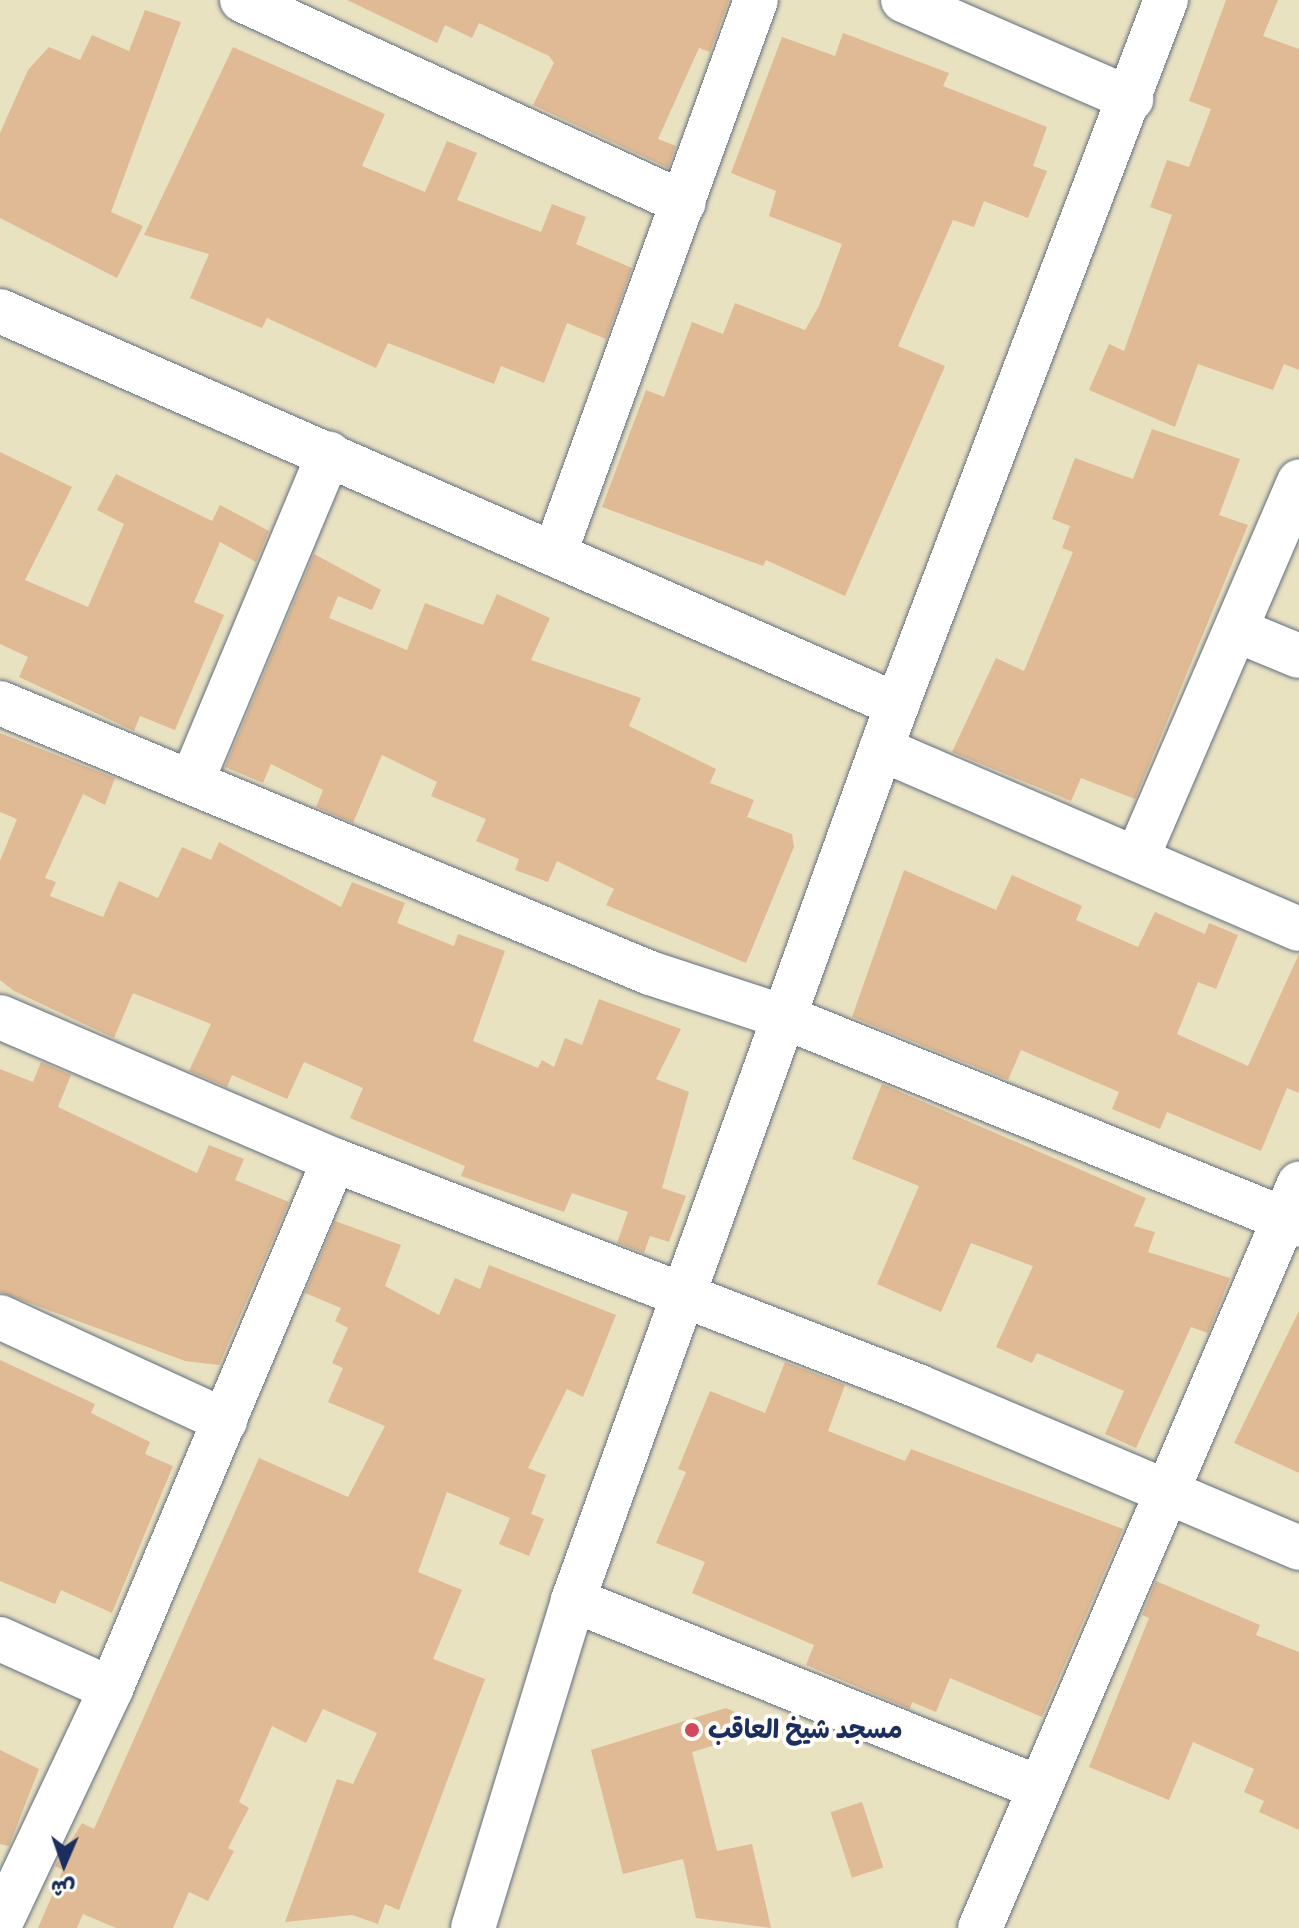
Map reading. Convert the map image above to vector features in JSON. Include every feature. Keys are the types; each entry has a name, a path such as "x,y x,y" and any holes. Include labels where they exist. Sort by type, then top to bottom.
{"street":[{"path":"242,0 684,203"},
{"path":"556,550 756,0"},
{"path":"903,0 1131,99"},
{"path":"473,1928 573,1600 688,1296 784,1017 897,705 1131,99 1166,0"},
{"path":"0,311 556,550 897,705"},
{"path":"192,781 329,453"},
{"path":"1137,858 1299,481"},
{"path":"1236,630 1299,656"},
{"path":"0,703 650,973 784,1017 1294,1209 1165,1491 1037,1787 980,1928"},
{"path":"881,749 1299,929"},
{"path":"0,1017 334,1160 688,1296 1299,1548"},
{"path":"0,1924 111,1689 334,1160"},
{"path":"0,1317 225,1421"},
{"path":"573,1600 1037,1787"},
{"path":"0,1639 111,1689"}],"building":[{"path":"347,0 729,0 710,52 699,48 658,139 676,146 668,168 533,105 554,63 549,56 479,23 472,38 445,25 437,43"},
{"path":"1226,0 1278,0 1263,36 1299,49 1299,370 1284,364 1273,390 1198,364 1175,427 1089,390 1109,344 1124,351 1172,215 1150,207 1167,160 1189,167 1211,109 1189,101"},
{"path":"145,10 181,22 111,212 143,226 117,278 0,218 0,133 28,70 49,47 80,60 92,35 129,51"},
{"path":"843,33 949,73 943,86 1047,127 1033,166 1047,171 1028,218 984,201 974,227 953,220 898,346 945,366 845,596 766,560 763,566 602,507 646,390 664,397 692,322 723,334 735,303 805,330 819,306 842,244 769,216 776,191 731,173 782,37 835,56"},
{"path":"233,47 385,114 362,166 425,192 447,141 477,153 457,200 541,232 552,204 586,217 576,244 632,268 606,339 567,323 544,383 501,366 494,384 388,343 376,368 267,318 262,328 190,298 209,254 144,235"},
{"path":"1152,429 1240,459 1219,515 1248,525 1135,799 1081,778 1071,801 952,752 996,658 1024,671 1073,552 1062,548 1070,526 1052,519 1075,458 1133,479"},
{"path":"0,452 72,487 25,580 88,607 124,524 97,510 116,474 212,521 220,505 269,531 256,562 220,542 194,602 224,615 175,730 140,716 134,731 19,677 28,657 0,644"},
{"path":"314,554 381,590 372,610 338,596 329,618 407,650 425,603 483,625 497,594 550,618 531,660 641,698 629,726 716,769 710,783 754,800 747,817 792,834 794,847 746,963 606,905 614,889 557,861 548,882 515,870 519,859 476,841 486,819 431,796 437,782 382,755 353,823 316,807 323,790 271,764 263,783 225,767"},
{"path":"0,733 115,778 105,805 83,794 45,878 56,882 50,896 103,917 119,881 158,898 182,847 211,860 219,842 341,907 352,882 405,903 397,923 454,946 458,934 505,951 473,1041 538,1068 542,1060 554,1067 565,1038 582,1045 599,999 681,1029 656,1079 689,1092 662,1188 686,1196 669,1242 650,1236 644,1253 617,1243 628,1212 572,1193 564,1212 461,1176 465,1166 350,1118 363,1088 304,1062 287,1099 232,1075 227,1087 189,1071 211,1024 133,993 114,1038 14,991 0,980 0,861 17,819 0,812"},
{"path":"904,870 996,910 1012,875 1082,906 1076,920 1138,947 1155,912 1205,934 1209,923 1238,935 1216,989 1198,982 1177,1034 1248,1066 1299,954 1299,1093 1287,1088 1261,1151 1167,1112 1160,1129 1112,1109 1119,1092 1021,1050 1008,1080 852,1017"},
{"path":"41,1062 71,1075 58,1107 197,1173 209,1145 244,1159 235,1180 289,1202 219,1365 185,1361 0,1292 0,1069 33,1082"},
{"path":"882,1084 1146,1198 1134,1226 1155,1232 1148,1252 1230,1278 1208,1333 1191,1327 1136,1448 1105,1434 1124,1391 1037,1353 1032,1363 996,1347 1033,1266 971,1243 941,1312 877,1284 919,1186 852,1159"},
{"path":"335,1221 401,1245 385,1286 439,1315 455,1278 480,1289 489,1265 616,1315 583,1397 567,1389 528,1468 546,1475 531,1514 544,1519 529,1556 499,1544 510,1518 447,1492 418,1572 462,1590 433,1659 485,1679 399,1910 385,1904 378,1924 352,1915 285,1922 337,1779 353,1784 377,1733 323,1709 306,1743 272,1726 239,1802 249,1808 228,1848 234,1851 208,1901 189,1892 173,1928 116,1928 83,1914 77,1928 38,1928 63,1870 55,1866 82,1823 94,1829 259,1458 348,1497 385,1426 328,1402 343,1368 332,1363 348,1328 335,1321 341,1308 305,1293"},
{"path":"1299,1311 1299,1473 1234,1443"},
{"path":"0,1360 95,1404 91,1413 150,1442 145,1454 173,1466 112,1613 61,1590 55,1604 0,1581"},
{"path":"785,1362 845,1385 828,1431 905,1461 911,1449 1123,1529 1042,1717 950,1678 936,1712 912,1702 910,1709 806,1665 814,1645 692,1593 705,1562 656,1543 686,1472 678,1469 710,1391 765,1413"},
{"path":"1156,1581 1260,1625 1256,1635 1299,1652 1299,1830 1259,1812 1264,1801 1244,1792 1254,1769 1193,1742 1169,1800 1089,1767 1149,1618 1142,1615"},
{"path":"726,1708 772,1728 692,1752 717,1851 752,1844 771,1928 696,1918 683,1859 623,1874 591,1750"},
{"path":"0,1750 39,1769 9,1846 0,1844"},
{"path":"862,1802 883,1868 852,1878 831,1812"}],"place":[{"name":"مسجد شيخ العاقب","path":"692,1730"}]}
